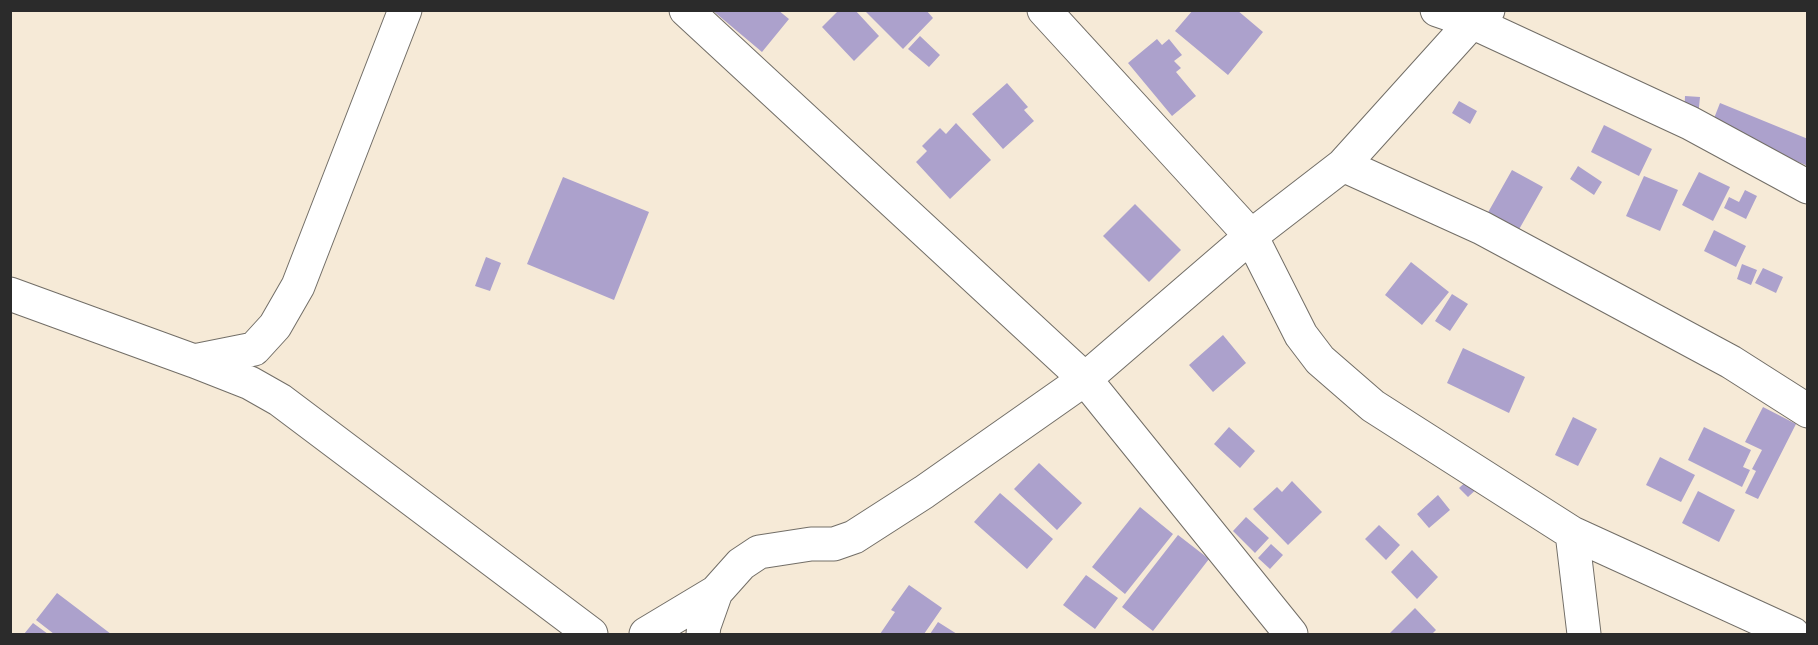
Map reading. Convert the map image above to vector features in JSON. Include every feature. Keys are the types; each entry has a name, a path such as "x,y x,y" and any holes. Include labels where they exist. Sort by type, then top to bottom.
{"street":[{"path":"194,362 254,349 275,326 298,286 405,10"},
{"path":"686,10 1085,380 1291,634"},
{"path":"1044,10 1251,236 1301,335 1320,360 1373,406 1572,533 1793,634"},
{"path":"1437,10 1480,16 1690,123 1808,187"},
{"path":"646,634 716,592 741,564 759,552 811,544 834,544 854,537 924,492 1085,380 1251,236 1343,165 1480,16"},
{"path":"1343,165 1482,228 1731,362 1808,411"},
{"path":"10,294 250,383 280,400 591,634"},
{"path":"1572,533 1584,634"},
{"path":"703,634 716,592"}],"building":[{"path":"712,10 778,10 789,19 762,52"},
{"path":"839,10 855,10 879,36 854,61 822,27"},
{"path":"864,10 926,10 933,18 903,49"},
{"path":"1193,10 1237,10 1263,32 1228,75 1175,31"},
{"path":"920,36 940,55 929,67 908,49"},
{"path":"1157,39 1162,45 1169,39 1182,55 1174,61 1181,68 1176,72 1196,96 1172,116 1128,63"},
{"path":"1007,83 1028,107 1024,110 1034,121 1003,149 972,114"},
{"path":"1685,96 1700,97 1698,117 1684,116"},
{"path":"1459,101 1477,111 1470,124 1452,113"},
{"path":"1720,103 1808,139 1808,166 1711,126"},
{"path":"956,123 991,160 950,199 916,162 927,151 922,146 940,128 946,134"},
{"path":"1604,125 1652,149 1639,176 1591,152"},
{"path":"1578,166 1602,182 1594,195 1570,179"},
{"path":"1512,170 1543,187 1517,233 1486,216"},
{"path":"1699,172 1730,187 1713,221 1682,205"},
{"path":"1644,176 1678,190 1660,231 1626,216"},
{"path":"563,177 649,212 614,300 527,264"},
{"path":"1745,190 1757,196 1746,219 1724,208 1729,197 1739,202"},
{"path":"1135,204 1181,250 1149,282 1103,236"},
{"path":"1714,230 1746,246 1736,267 1704,251"},
{"path":"486,257 501,263 490,291 475,286"},
{"path":"1411,262 1449,292 1422,325 1385,295"},
{"path":"1742,264 1757,270 1751,285 1737,279"},
{"path":"1763,268 1783,277 1776,293 1755,283"},
{"path":"1452,294 1468,304 1450,331 1435,321"},
{"path":"1223,335 1246,363 1213,392 1189,365"},
{"path":"1463,348 1525,377 1509,413 1447,383"},
{"path":"1763,407 1796,424 1758,499 1745,493 1756,471 1752,469 1762,450 1745,442"},
{"path":"1573,417 1597,429 1578,466 1555,455"},
{"path":"1229,427 1255,451 1240,468 1214,444"},
{"path":"1704,427 1751,450 1743,467 1750,470 1742,487 1688,460"},
{"path":"1660,457 1695,475 1681,502 1646,485"},
{"path":"1039,463 1082,503 1057,530 1014,489"},
{"path":"1471,477 1480,486 1468,497 1459,488"},
{"path":"1292,481 1322,512 1288,545 1253,509 1277,487 1282,492"},
{"path":"1698,491 1735,510 1719,542 1682,523"},
{"path":"1000,493 1053,539 1027,569 974,522"},
{"path":"1438,495 1450,510 1429,528 1417,514"},
{"path":"1140,507 1173,534 1125,594 1092,567"},
{"path":"1246,517 1269,538 1255,553 1233,531"},
{"path":"1379,525 1400,545 1386,560 1365,539"},
{"path":"1178,535 1209,559 1153,631 1122,607"},
{"path":"1271,544 1283,555 1270,569 1258,558"},
{"path":"1412,550 1438,577 1417,599 1391,572"},
{"path":"1086,575 1118,598 1095,629 1063,605"},
{"path":"909,585 942,608 924,634 880,634 895,612 891,610"},
{"path":"57,593 111,634 54,634 36,620"},
{"path":"1415,608 1436,630 1432,634 1389,634"},
{"path":"938,622 957,634 930,634"},
{"path":"33,623 48,634 24,634"}]}
